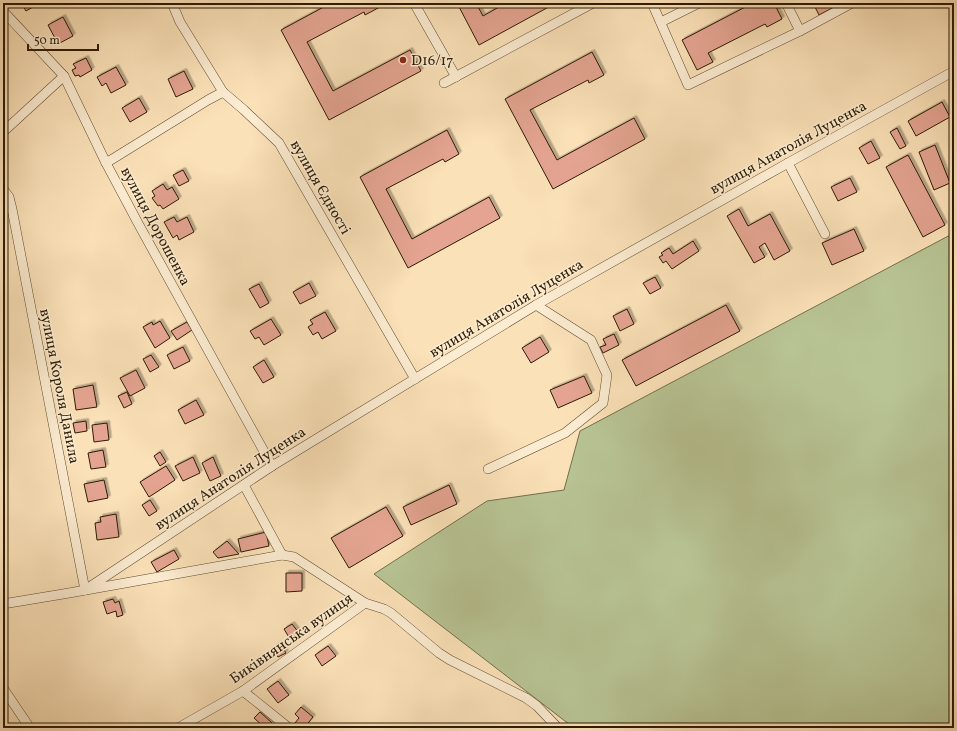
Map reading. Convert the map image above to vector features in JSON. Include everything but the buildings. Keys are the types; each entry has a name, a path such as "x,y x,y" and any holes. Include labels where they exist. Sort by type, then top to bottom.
{"street":[{"name":"вулиця Єдності","path":"172,3 180,22 223,92 279,143 415,379"},
{"path":"414,3 456,76"},
{"path":"444,84 456,76 593,3"},
{"path":"652,3 688,85 800,31 852,3"},
{"path":"661,22 699,3"},
{"path":"786,3 800,31"},
{"name":"вулиця Дорошенка","path":"3,11 64,76 106,163 272,466"},
{"name":"вулиця Анатолія Луценка","path":"85,590 272,466 536,305 954,71"},
{"path":"3,132 64,76"},
{"path":"106,163 223,92"},
{"path":"788,163 825,234"},
{"name":"вулиця Короля Данила","path":"3,188 9,197 12,209 85,590"},
{"path":"488,469 565,433 603,403 607,375 591,340 536,305"},
{"path":"244,485 282,555"},
{"name":"вулиця Анатолія Луценка","path":"3,604 282,555 294,557 365,603"},
{"name":"Биківнянська вулиця","path":"178,728 243,691 365,603 384,609 391,613 438,653 526,698 537,706 558,728"},
{"path":"3,688 30,728"},
{"path":"243,691 289,728"}],"green space":[{"path":"954,233 954,728 574,728 374,574 487,501 564,490 580,431"}],"place":[{"name":"D16/17","path":"403,60"}]}
